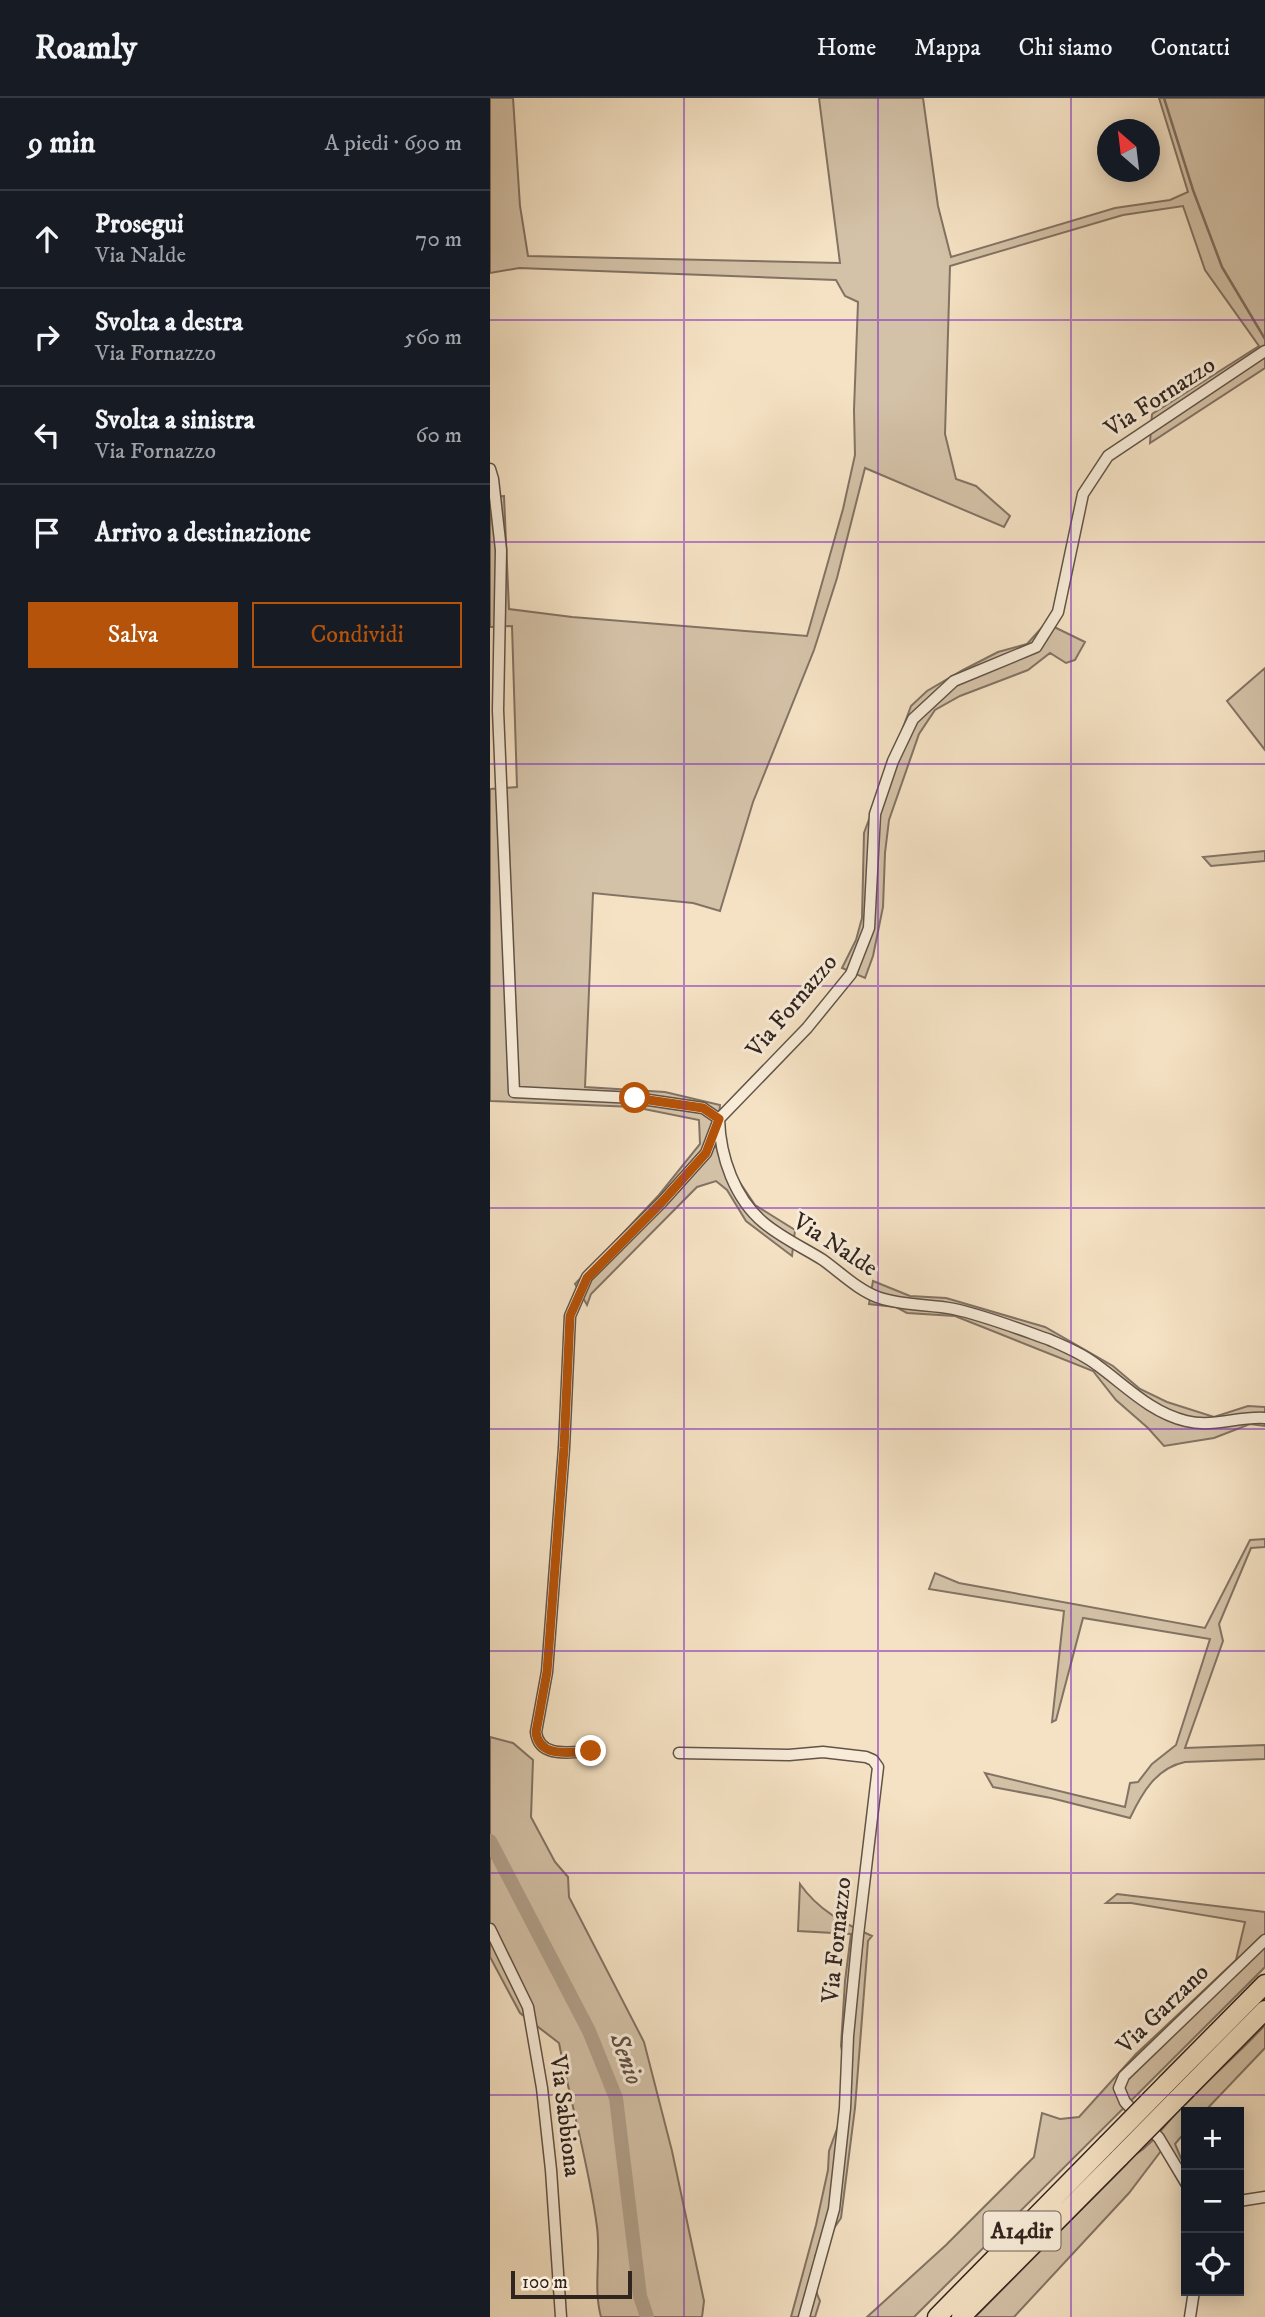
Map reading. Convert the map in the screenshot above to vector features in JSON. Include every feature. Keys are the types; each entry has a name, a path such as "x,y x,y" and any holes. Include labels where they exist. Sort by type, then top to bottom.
{"highway":[{"name":"A14dir","path":"961,2317 1113,2151 1167,2082 1265,1984"},
{"name":"A14dir","path":"937,2317 1113,2151 1178,2097 1265,2010"}],"street":[{"name":"Via Fornazzo","path":"591,1751 549,1750 541,1747 536,1732 547,1672 564,1448 570,1316 587,1278 706,1153 719,1119 807,1028 852,974 869,928 876,814 893,761 914,719 954,681 1036,647 1058,612 1083,494 1108,456 1265,351"},
{"path":"490,469 501,550 498,710 514,1092 635,1098 703,1108 719,1119"},
{"name":"Via Nalde","path":"719,1119 720,1136 733,1183 755,1214 771,1228 867,1292 885,1299 974,1314 1051,1341 1096,1364 1132,1395 1186,1421 1207,1424 1265,1418"},
{"name":"Via Fornazzo","path":"679,1754 789,1755 823,1752 866,1757 873,1760 878,1767 858,1935 848,2036 845,2108 834,2209 804,2317"},
{"name":"Via Sabbiona","path":"490,1929 528,2007 542,2088 551,2170 561,2317"},
{"name":"Via Garzano","path":"1181,2175 1159,2138 1125,2102 1119,2088 1124,2076 1265,1940"},
{"path":"1244,2200 1265,2197"},
{"path":"1190,2317 1193,2296"}],"shaded area":[{"path":"490,98 513,98 520,206 528,256 840,263 819,98 923,98 938,206 951,257 1115,208 1170,200 1188,192 1159,98 1265,98 1265,368 1150,443 1152,414 1259,346 1205,270 1183,206 1123,215 950,266 945,434 956,479 976,486 1010,516 1004,527 865,468 837,578 814,650 753,802 720,911 693,903 593,893 585,1087 665,1092 720,1105 716,1147 755,1205 795,1230 792,1256 746,1221 727,1190 716,1181 697,1187 591,1294 587,1305 575,1284 659,1195 700,1144 699,1120 634,1107 490,1101 490,789 517,787 512,626 490,627 490,497 504,496 509,609 572,617 807,636 843,509 855,455 858,302 845,296 836,280 519,268 490,273"},
{"path":"1046,623 1085,642 1075,660 1066,663 1050,653 1028,670 960,696 935,710 919,734 889,820 883,907 873,956 865,978 842,968 856,940 862,918 864,833 911,706 927,691 963,670 998,652 1027,644"},
{"path":"1265,668 1265,750 1227,701"},
{"path":"1265,851 1265,861 1211,866 1203,857"},
{"path":"873,1281 910,1296 946,1298 1045,1327 1113,1366 1140,1389 1167,1402 1214,1417 1248,1406 1265,1407 1265,1426 1250,1424 1214,1438 1164,1446 1116,1400 1093,1371 955,1316 907,1313 896,1307 869,1304"},
{"path":"1265,1539 1265,1547 1251,1548 1219,1624 1223,1641 1185,1748 1265,1745 1265,1759 1185,1762 1175,1765 1151,1783 1130,1818 993,1787 985,1773 1125,1807 1130,1783 1138,1782 1152,1764 1176,1745 1210,1639 1083,1618 1056,1720 1052,1722 1064,1611 929,1589 935,1573 959,1583 1205,1628 1250,1540"},
{"path":"490,1737 513,1743 533,1760 531,1817 555,1862 568,1877 569,1897 644,2042 672,2151 704,2301 702,2317 601,2317 594,2204 559,2043 520,2013 490,1957"},
{"path":"800,1884 832,1915 872,1936 868,1941 855,2108 841,2218 815,2256 817,2294 820,2301 815,2317 791,2317 816,2225 828,2170 829,2151 850,2093 841,2046 851,1934 798,1931"},
{"path":"1117,1894 1265,1912 1265,1967 914,2317 867,2317 946,2245 1034,2157 1042,2113 1060,2119 1079,2117 1136,2054 1236,1960 1245,1922 1131,1903 1106,1903"},
{"path":"1265,2025 1265,2048 1209,2107 1182,2107 1190,2098"},
{"path":"1181,2108 1181,2137 1175,2144 1181,2158 1181,2185 1161,2151 1129,2193 1014,2317 975,2317 1153,2139"}],"waterway":[{"path":"1164,98 1193,190 1222,267 1265,339"},
{"name":"Senio","path":"490,1841 589,2031 616,2098 640,2296 647,2317"}],"route":[{"path":"591,1751 549,1750 541,1747 536,1732 547,1672 564,1448 570,1316 587,1278 706,1153 719,1119 703,1108 635,1098"}]}
